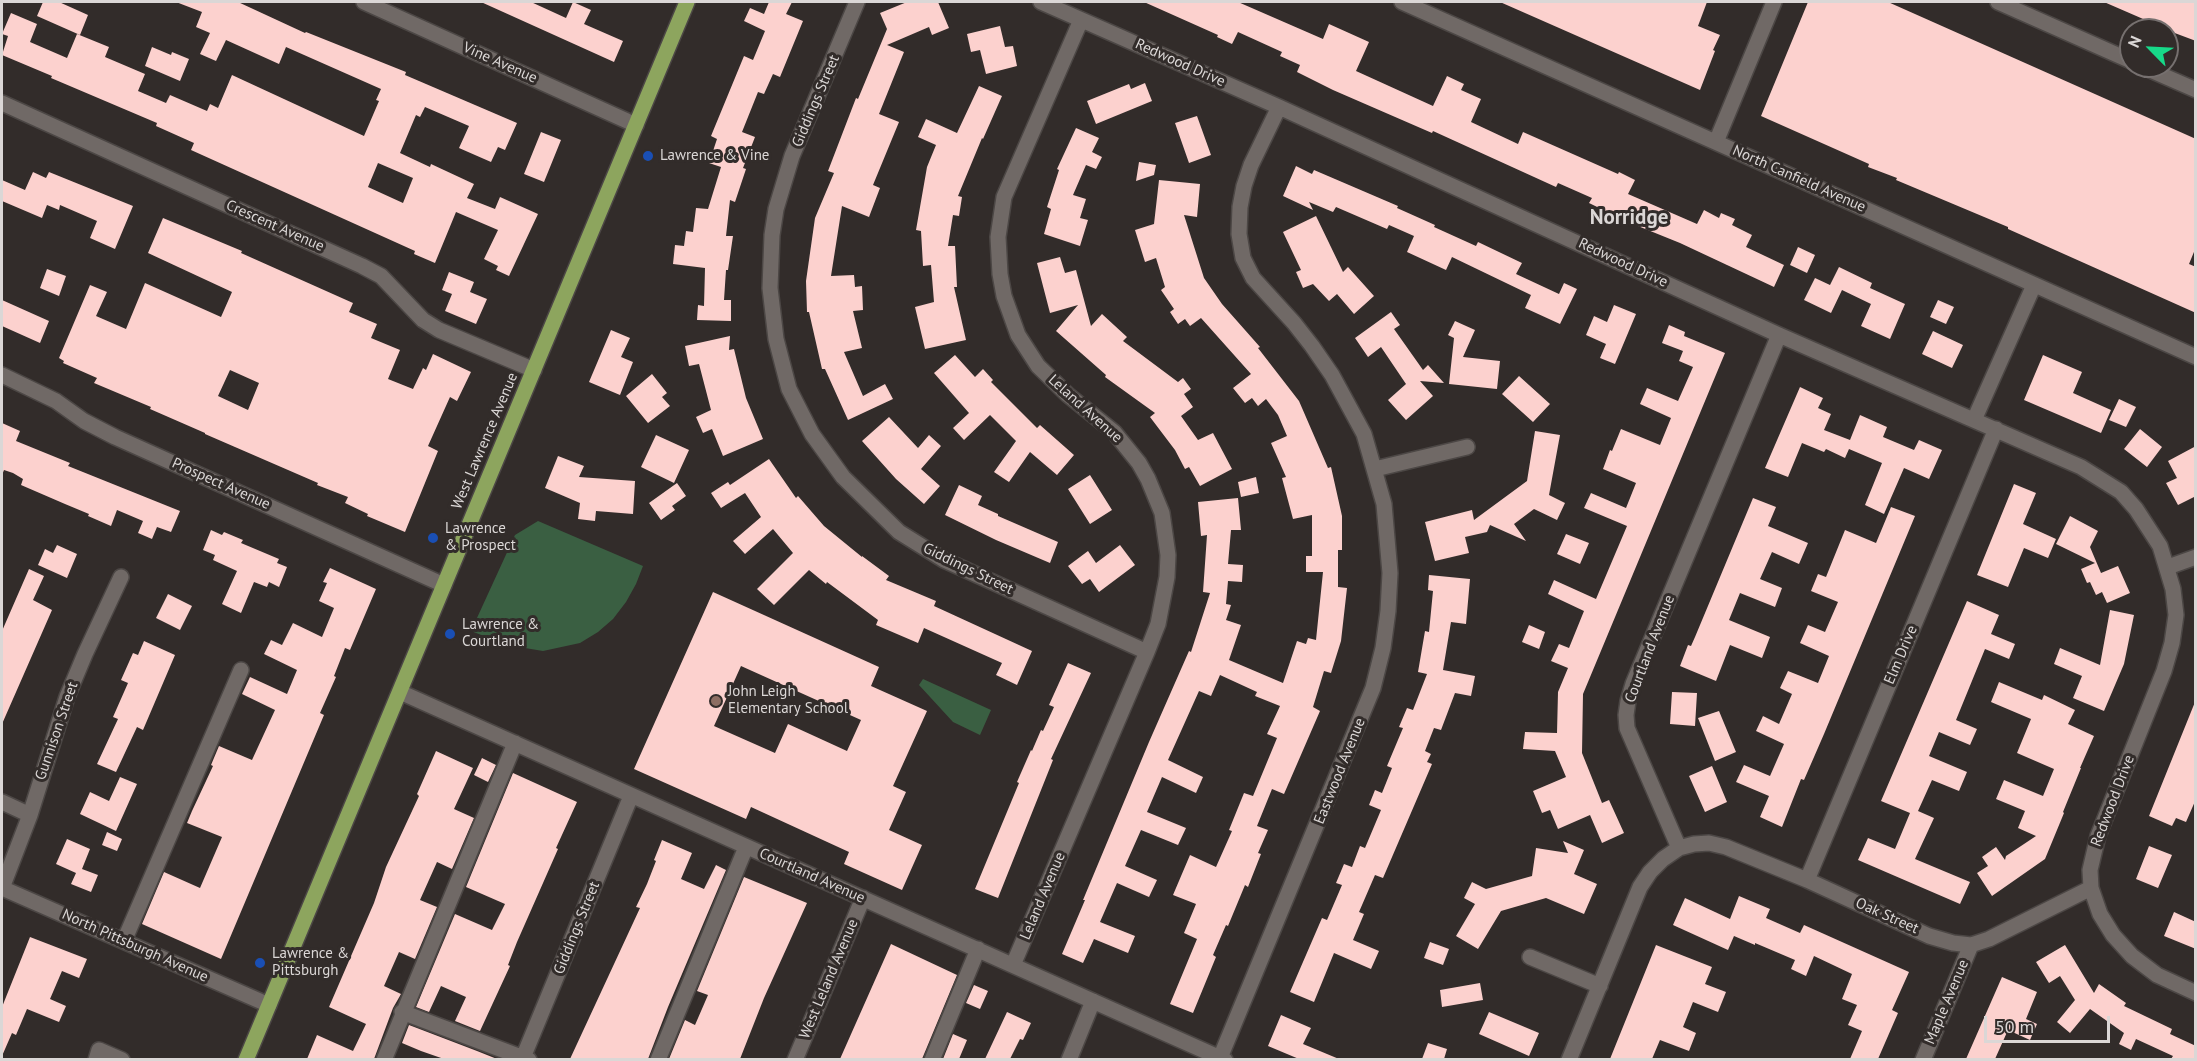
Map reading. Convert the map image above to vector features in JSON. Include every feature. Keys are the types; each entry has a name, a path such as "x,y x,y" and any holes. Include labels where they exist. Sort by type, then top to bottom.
{"main road":[{"name":"West Lawrence Avenue","path":"246,1059 687,2"}],"street":[{"name":"Vine Avenue","path":"364,2 636,125"},
{"name":"Giddings Street","path":"857,2 792,156 776,209 770,263 770,296 776,339 789,389 812,434 843,477 899,532 944,560 1147,652"},
{"name":"Redwood Drive","path":"1041,2 1279,106 1779,335 2081,467 2121,492 2136,509 2160,546 2173,588 2176,615 2172,643 2164,671 2098,836 2090,870 2091,888 2100,914 2113,935 2132,956 2157,975 2196,993"},
{"name":"North Canfield Avenue","path":"1402,2 2196,357"},
{"path":"1716,142 1774,2"},
{"path":"1998,2 2119,56"},
{"name":"Leland Avenue","path":"1013,965 1147,652 1158,624 1167,578 1166,534 1156,495 1139,463 1114,432 1052,380 1027,351 1010,315 999,265 998,237 1004,197 1081,20"},
{"path":"2168,78 2196,90"},
{"name":"Crescent Avenue","path":"2,104 362,266 381,276 423,320 439,330 534,370"},
{"name":"Eastwood Avenue","path":"1223,1058 1373,688 1388,611 1390,573 1384,504 1364,434 1332,375 1294,323 1253,278 1243,258 1239,234 1240,207 1244,186 1251,165 1279,106"},
{"path":"1974,420 2034,285"},
{"name":"Courtland Avenue","path":"1679,848 1627,728 1628,701 1633,684 1779,335"},
{"name":"Prospect Avenue","path":"2,375 56,401 84,421 115,436 444,585"},
{"name":"Elm Drive","path":"1807,880 1996,429"},
{"path":"1375,470 1467,447"},
{"path":"2168,567 2196,557"},
{"name":"Gunnison Street","path":"2,888 30,815 68,697 85,654 121,577"},
{"path":"124,941 241,670"},
{"name":"Courtland Avenue","path":"400,692 1223,1058"},
{"path":"384,1059 515,743"},
{"name":"Giddings Street","path":"525,1059 631,796"},
{"path":"2,802 30,815"},
{"name":"Oak Street","path":"1679,848 1709,843 1726,846 1929,936 1953,943 1971,945"},
{"path":"658,1059 746,847"},
{"path":"1569,1059 1640,887 1663,859 1679,848"},
{"name":"North Pittsburgh Avenue","path":"2,888 269,1005"},
{"path":"1971,945 2009,930 2091,888"},
{"name":"West Leland Avenue","path":"795,1059 862,898"},
{"name":"Maple Avenue","path":"1923,1059 1971,945"},
{"path":"932,1059 978,949"},
{"path":"1530,957 1600,986"},
{"path":"1069,1059 1093,1001"},
{"path":"402,1012 525,1059"},
{"path":"96,1059 99,1050 122,1059"}],"green space":[{"path":"538,521 643,566 626,602 613,619 598,632 580,643 543,651 507,645 471,631 515,535"},
{"path":"923,679 991,710 980,735 953,722 919,685"}],"building":[{"path":"43,2 59,2 88,15 80,35 37,16"},
{"path":"176,2 238,2 305,33 406,72 405,75 517,123 505,150 498,147 491,162 459,148 469,126 425,107 420,117 416,115 400,153 430,167 431,164 474,184 467,198 495,209 500,197 538,214 509,276 496,270 498,266 484,259 498,230 456,212 435,263 414,254 415,251 191,150 194,143 156,126 157,123 2,55 8,36 2,34 11,13 37,24 30,42 67,58 77,34 109,47 105,57 145,74 138,91 166,103 170,95 207,111 210,104 218,108 232,75 364,136 379,101 376,100 381,89 286,47 279,64 226,40 216,61 200,54 210,33 196,27 202,12","holes":["378,163 413,178 403,203 368,187"]},
{"path":"481,2 531,2 566,18 573,2 591,10 584,24 623,41 614,62"},
{"path":"769,2 792,2 786,14 803,21 780,77 773,74 764,94 758,92 742,132 755,137 743,168 746,169 735,202 730,200 726,236 733,236 728,270 726,270 724,300 731,300 731,321 697,320 698,305 704,306 705,268 673,264 675,245 684,246 686,231 693,232 696,208 708,209 721,167 709,163 717,139 711,136 744,56 753,60 765,31 744,21 750,8 764,14"},
{"path":"907,2 938,2 949,28 932,35 929,27 887,45 904,52 879,114 899,122 873,185 880,188 869,217 842,206 831,276 854,275 855,287 862,286 863,310 853,311 862,348 844,352 863,396 885,384 893,399 848,420 825,369 822,369 809,312 807,312 806,281 815,218 834,173 828,171 856,98 858,99 887,29 880,13"},
{"path":"1144,2 1238,2 1323,39 1329,24 1369,42 1356,71 1433,106 1447,76 1464,84 1461,90 1481,99 1471,122 1518,144 1523,132 1618,174 1619,172 1635,180 1628,194 1697,224 1704,210 1719,218 1721,213 1735,219 1732,225 1752,235 1746,247 1784,265 1774,287 1589,203 1592,198 1558,183 1556,187 1433,131 1432,133 1333,90 1297,72 1300,65 1280,56 1282,52 1238,32 1232,44 1217,37 1218,35"},
{"path":"1500,2 1707,2 1698,26 1720,35 1700,90"},
{"path":"1808,2 1888,2 2196,139 2196,247 2189,264 2196,267 2196,313 2008,229 2008,227 1896,180 1897,178 1868,167 1869,164 1761,116"},
{"path":"2104,2 2196,2 2196,41 2179,35 2179,18 2141,18"},
{"path":"1000,26 1005,47 1013,46 1017,66 986,74 980,50 971,52 967,34"},
{"path":"152,47 189,59 180,81 145,66"},
{"path":"1145,83 1152,101 1096,124 1087,101 1129,84 1131,89"},
{"path":"979,86 1002,96 958,196 962,197 959,216 953,215 948,246 955,246 957,287 954,287 966,340 925,349 915,307 934,302 931,265 923,266 921,231 916,230 927,167 936,145 918,137 926,119 957,133"},
{"path":"1197,116 1211,155 1189,163 1175,123"},
{"path":"1076,128 1099,138 1092,152 1102,157 1096,169 1086,165 1073,195 1086,199 1080,218 1088,220 1080,246 1044,234 1051,209 1047,207 1059,170 1057,169"},
{"path":"541,132 561,140 544,182 524,174"},
{"path":"1139,162 1156,165 1154,175 1136,181"},
{"path":"1296,166 1312,174 1314,170 1398,206 1397,208 1435,225 1434,227 1476,246 1478,242 1522,263 1516,274 1559,294 1564,283 1577,289 1560,324 1525,308 1531,295 1452,257 1446,270 1407,252 1414,236 1389,225 1387,229 1336,207 1333,212 1309,202 1313,210 1283,196"},
{"path":"33,172 46,178 49,172 133,206 115,249 90,238 97,221 60,205 59,210 47,205 42,218 2,201 2,180 25,190"},
{"path":"1159,180 1200,184 1197,217 1184,215 1204,278 1222,304 1260,347 1258,348 1299,401 1328,468 1331,467 1342,516 1342,550 1338,550 1338,587 1347,588 1341,641 1331,673 1324,671 1313,707 1320,711 1284,794 1272,789 1257,826 1268,830 1258,853 1261,854 1248,887 1245,885 1213,955 1216,957 1193,1013 1170,1004 1197,939 1184,933 1196,904 1173,895 1190,855 1216,867 1232,831 1229,830 1244,793 1253,796 1277,738 1267,734 1280,706 1255,696 1257,692 1220,675 1211,696 1199,691 1168,760 1203,777 1196,793 1162,777 1147,812 1186,828 1178,845 1141,830 1125,866 1157,880 1149,897 1117,883 1100,922 1135,936 1128,953 1094,939 1083,963 1062,954 1149,742 1189,651 1191,652 1210,593 1203,592 1207,535 1201,536 1198,502 1238,498 1241,530 1231,530 1228,564 1243,565 1242,582 1228,581 1226,604 1231,605 1226,620 1241,625 1229,660 1283,683 1297,641 1306,644 1308,638 1316,640 1323,572 1306,572 1306,556 1312,556 1312,515 1293,519 1282,478 1286,477 1271,443 1287,436 1278,415 1266,399 1258,406 1252,398 1245,403 1233,388 1251,374 1201,318 1190,326 1185,319 1178,324 1170,312 1174,309 1161,290 1165,287 1156,258 1145,262 1135,230 1154,224"},
{"path":"1316,216 1343,272 1348,267 1374,296 1354,314 1337,294 1329,301 1313,284 1303,288 1296,272 1301,270 1283,232"},
{"path":"163,218 242,251 241,253 353,303 349,312 377,324 371,338 400,350 388,379 413,389 423,368 426,370 433,354 471,372 457,401 450,397 428,446 438,451 405,532 367,516 368,514 345,503 348,497 94,383 97,378 63,363 64,361 59,358 90,285 107,292 96,316 126,329 145,283 221,317 232,292 148,253","holes":["230,370 259,383 248,410 218,396"]},
{"path":"1798,247 1815,255 1807,273 1790,265"},
{"path":"1060,257 1065,273 1076,270 1091,326 1102,314 1127,337 1123,341 1178,382 1183,378 1191,389 1184,394 1193,407 1181,416 1198,440 1213,433 1232,469 1200,486 1189,467 1185,469 1175,450 1150,417 1155,413 1105,377 1106,375 1056,331 1078,305 1050,313 1037,263"},
{"path":"1839,267 1872,283 1870,288 1905,304 1890,339 1861,326 1871,304 1842,290 1831,313 1804,300 1815,278 1830,285"},
{"path":"47,269 66,276 59,296 40,288"},
{"path":"449,272 474,282 470,292 487,299 476,324 445,311 452,294 442,290"},
{"path":"2,300 49,321 40,343 2,326"},
{"path":"1938,300 1954,307 1946,324 1930,317"},
{"path":"1614,305 1636,314 1615,364 1600,358 1606,344 1586,335 1594,316 1607,322"},
{"path":"1391,312 1400,325 1394,329 1423,370 1428,365 1444,383 1420,381 1433,396 1406,420 1388,400 1406,384 1381,347 1368,357 1355,338"},
{"path":"1455,321 1475,330 1463,357 1500,361 1497,389 1449,384 1454,338 1448,335"},
{"path":"1669,325 1685,332 1684,336 1725,353 1583,694 1582,753 1602,803 1609,800 1624,833 1602,843 1590,815 1558,829 1550,810 1542,813 1533,791 1566,777 1555,751 1523,749 1525,732 1557,733 1558,692 1568,668 1551,661 1559,644 1569,648 1584,611 1548,594 1554,580 1596,599 1627,526 1584,508 1591,493 1626,508 1636,483 1603,469 1610,450 1612,451 1621,429 1660,445 1671,418 1640,404 1647,388 1678,401 1693,367 1679,361 1683,351 1662,343"},
{"path":"611,330 630,338 621,357 633,362 620,395 589,382"},
{"path":"1933,331 1963,345 1952,368 1922,354"},
{"path":"730,336 729,350 734,349 746,398 763,439 723,456 712,429 703,433 696,417 711,410 699,364 689,366 685,346"},
{"path":"955,355 975,377 983,369 993,380 991,382 1037,428 1040,425 1074,455 1057,475 1030,452 1009,482 994,472 1016,441 990,415 964,440 953,428 969,413 934,373"},
{"path":"2043,355 2082,372 2073,393 2111,410 2101,433 2024,400"},
{"path":"652,374 667,393 662,397 670,406 648,423 626,396"},
{"path":"1519,376 1550,404 1533,422 1502,394"},
{"path":"1800,387 1823,398 1818,408 1831,414 1824,430 1850,440 1860,415 1887,427 1883,437 1914,450 1919,440 1942,450 1929,479 1904,468 1884,514 1865,505 1882,463 1849,449 1845,458 1826,449 1824,452 1802,443 1788,477 1765,468"},
{"path":"2119,399 2136,407 2126,427 2109,420"},
{"path":"889,417 918,448 929,435 941,446 921,469 940,486 924,504 896,479 862,441"},
{"path":"2,423 20,431 16,441 70,463 68,466 180,511 171,532 157,527 152,539 138,533 143,521 117,510 111,526 21,485 23,479 13,473 4,470 2,475"},
{"path":"2140,429 2162,447 2147,467 2124,449"},
{"path":"1535,431 1560,435 1549,495 1565,503 1557,520 1534,509 1514,524 1526,541 1490,525 1487,532 1465,537 1469,553 1435,561 1425,522 1472,510 1474,520 1527,481"},
{"path":"656,435 689,450 674,483 641,467"},
{"path":"2196,446 2196,496 2178,505 2166,483 2177,478 2168,461"},
{"path":"558,456 584,466 579,477 635,481 633,514 596,511 595,521 578,519 580,503 545,488"},
{"path":"769,459 796,498 798,496 824,526 889,576 886,580 936,601 934,606 1032,651 1017,685 996,675 1002,663 924,628 918,643 876,625 878,620 809,570 774,605 757,589 793,553 773,529 745,554 733,541 761,517 745,493 721,508 711,493 728,482 730,485"},
{"path":"1090,475 1112,510 1090,524 1068,489"},
{"path":"1256,477 1259,493 1241,497 1238,482"},
{"path":"677,483 686,496 672,506 675,510 661,520 649,503"},
{"path":"2014,484 2036,493 2023,524 2056,539 2048,558 2024,548 2008,587 1977,575"},
{"path":"959,485 982,496 978,505 1058,542 1050,563 945,515"},
{"path":"1753,498 1776,507 1768,526 1808,543 1799,564 1772,552 1760,579 1782,588 1775,607 1740,593 1729,620 1770,637 1762,658 1730,645 1716,681 1680,666 1688,645 1691,646 1695,637"},
{"path":"1891,507 1915,516 1824,734 1804,780 1801,779 1782,827 1760,817 1769,796 1736,782 1744,765 1770,776 1784,744 1756,731 1763,716 1779,724 1792,694 1780,688 1788,671 1818,683 1829,656 1800,643 1808,625 1825,632 1838,602 1811,591 1818,574 1826,577 1845,530 1876,543"},
{"path":"2070,516 2098,531 2090,547 2101,573 2118,566 2130,593 2107,603 2102,592 2096,595 2081,569 2095,563 2056,544"},
{"path":"211,530 222,535 224,532 243,540 241,543 279,559 277,563 287,567 279,587 269,582 267,587 254,582 241,613 222,604 237,571 213,560 215,555 203,550"},
{"path":"1566,534 1589,543 1580,564 1557,554"},
{"path":"57,545 77,554 67,578 38,565 45,549 53,553"},
{"path":"1120,545 1135,565 1099,592 1090,579 1082,584 1068,566 1088,551 1096,563"},
{"path":"330,568 376,589 350,650 345,648 334,676 336,677 320,713 324,715 221,959 142,924 164,872 200,888 222,837 187,823 213,766 211,765 219,746 252,760 275,710 242,694 250,677 287,694 297,670 264,654 271,640 282,645 293,623 322,637 334,608 319,601 327,583 323,582"},
{"path":"29,569 44,576 33,600 52,610 2,724 2,631"},
{"path":"1429,575 1470,579 1466,624 1451,622 1443,670 1475,676 1471,696 1455,693 1441,730 1434,728 1425,751 1431,754 1427,762 1432,764 1383,878 1375,875 1359,912 1364,914 1353,940 1379,951 1371,969 1334,953 1314,1002 1290,992 1322,918 1327,920 1342,885 1336,883 1344,864 1352,867 1360,846 1365,848 1381,810 1369,805 1375,790 1382,793 1392,768 1387,766 1403,728 1399,727 1407,708 1413,710 1427,674 1418,672 1425,631 1429,632 1433,591 1428,590"},
{"path":"713,592 879,667 871,686 927,711 893,786 906,792 889,830 922,845 902,890 844,864 849,852 751,807 746,819 634,769","holes":["741,666 861,720 847,751 788,724 775,753 714,726"]},
{"path":"168,594 192,606 180,630 156,618"},
{"path":"1967,601 1999,615 1991,634 2015,644 2009,659 1985,649 1956,720 1977,729 1970,745 1939,732 1929,756 1967,772 1959,791 1932,780 1918,811 1934,818 1915,859 1970,882 1960,904 1858,860 1868,838 1895,849 1910,813 1881,801"},
{"path":"2110,610 2134,615 2124,664 2104,711 2073,698 2082,676 2054,664 2060,648 2100,665"},
{"path":"1529,625 1545,632 1539,649 1522,642"},
{"path":"144,641 175,655 143,730 137,727 116,772 97,764 118,719 113,717 128,683 121,680 133,653 138,655"},
{"path":"1068,663 1091,673 1051,759 1053,760 998,898 975,889 1019,783 1017,782 1054,707 1049,705"},
{"path":"1999,682 2042,700 2044,695 2075,710 2068,724 2094,736 2045,859 1992,896 1977,873 1988,866 1982,857 1996,847 2005,860 2006,856 2036,836 2018,828 2025,811 1996,799 2004,780 2043,796 2054,769 2017,753 2031,719 1991,702"},
{"path":"1672,692 1697,693 1695,726 1670,724"},
{"path":"2195,702 2196,799 2186,822 2176,818 2172,826 2149,816"},
{"path":"1719,711 1736,752 1715,761 1698,718"},
{"path":"436,751 473,768 454,809 474,818 452,869 437,862 420,900 437,907 415,959 399,952 384,986 401,994 393,1008 374,1059 307,1059 317,1035 353,1051 366,1024 329,1007"},
{"path":"482,758 496,765 488,782 474,775"},
{"path":"1712,766 1727,802 1705,812 1689,776"},
{"path":"513,773 577,802 517,942 508,965 510,966 480,1031 455,1021 466,997 441,986 429,1012 416,1007 455,914 492,930 505,904 466,887"},
{"path":"120,777 137,784 116,831 80,814 90,792 109,801"},
{"path":"107,832 122,839 117,851 102,845"},
{"path":"67,839 90,849 82,869 98,875 91,892 71,884 76,873 56,864"},
{"path":"662,840 692,853 681,879 704,889 716,865 726,870 648,1059 570,1059 640,908 636,907 656,861 654,860"},
{"path":"1563,841 1584,850 1574,874 1597,884 1584,914 1546,898 1501,911 1478,949 1456,936 1475,904 1464,898 1472,882 1486,889 1532,876 1536,848 1568,853"},
{"path":"2149,846 2172,855 2158,888 2136,879"},
{"path":"744,877 807,903 764,998 740,1059 669,1059 685,1020 695,1025 708,995 697,991"},
{"path":"1739,896 1770,909 1766,918 1800,933 1804,925 1909,972 1892,1010 1898,1013 1878,1059 1850,1059 1862,1031 1848,1025 1857,1005 1842,999 1852,974 1814,956 1806,976 1791,969 1795,960 1755,943 1755,945 1734,936 1728,950 1673,925 1685,898 1730,919"},
{"path":"2174,912 2196,922 2196,949 2164,936"},
{"path":"30,937 87,959 79,978 62,971 50,999 66,1006 59,1022 27,1009 16,1035 12,1033 2,1056 2,1007"},
{"path":"1430,942 1449,949 1443,965 1424,958"},
{"path":"891,944 957,975 922,1059 840,1059"},
{"path":"1656,945 1712,967 1705,984 1726,992 1718,1012 1693,1002 1683,1027 1696,1033 1689,1051 1660,1040 1652,1059 1610,1059"},
{"path":"2065,945 2094,993 2099,984 2126,1003 2124,1006 2172,1029 2170,1034 2196,1046 2196,1059 2171,1059 2173,1056 2136,1039 2131,1050 2119,1044 2124,1033 2090,1009 2070,1033 2057,1022 2075,1000 2060,976 2049,983 2036,962"},
{"path":"2002,977 2037,992 2026,1019 2037,1024 2030,1040 2008,1030 1995,1059 1966,1059"},
{"path":"1480,983 1483,1000 1442,1007 1440,990"},
{"path":"974,985 988,991 980,1009 966,1003"},
{"path":"1007,1012 1031,1023 1010,1059 985,1059"},
{"path":"1489,1012 1539,1033 1529,1056 1479,1034"},
{"path":"1281,1015 1311,1028 1303,1044 1339,1059 1299,1059 1268,1046"},
{"path":"409,1025 497,1059 444,1059 421,1051 402,1043"},
{"path":"953,1034 967,1040 959,1059 943,1059"},
{"path":"1428,1043 1447,1049 1444,1059 1422,1059"}],"place":[{"name":"Lawrence & Vine","path":"648,156"},
{"name":"Lawrence & Prospect","path":"433,538"},
{"name":"Lawrence & Courtland","path":"450,634"},
{"name":"John Leigh Elementary School","path":"716,701"},
{"name":"Lawrence & Pittsburgh","path":"260,963"}],"district":[{"name":"Norridge","path":"1629,218"}]}
